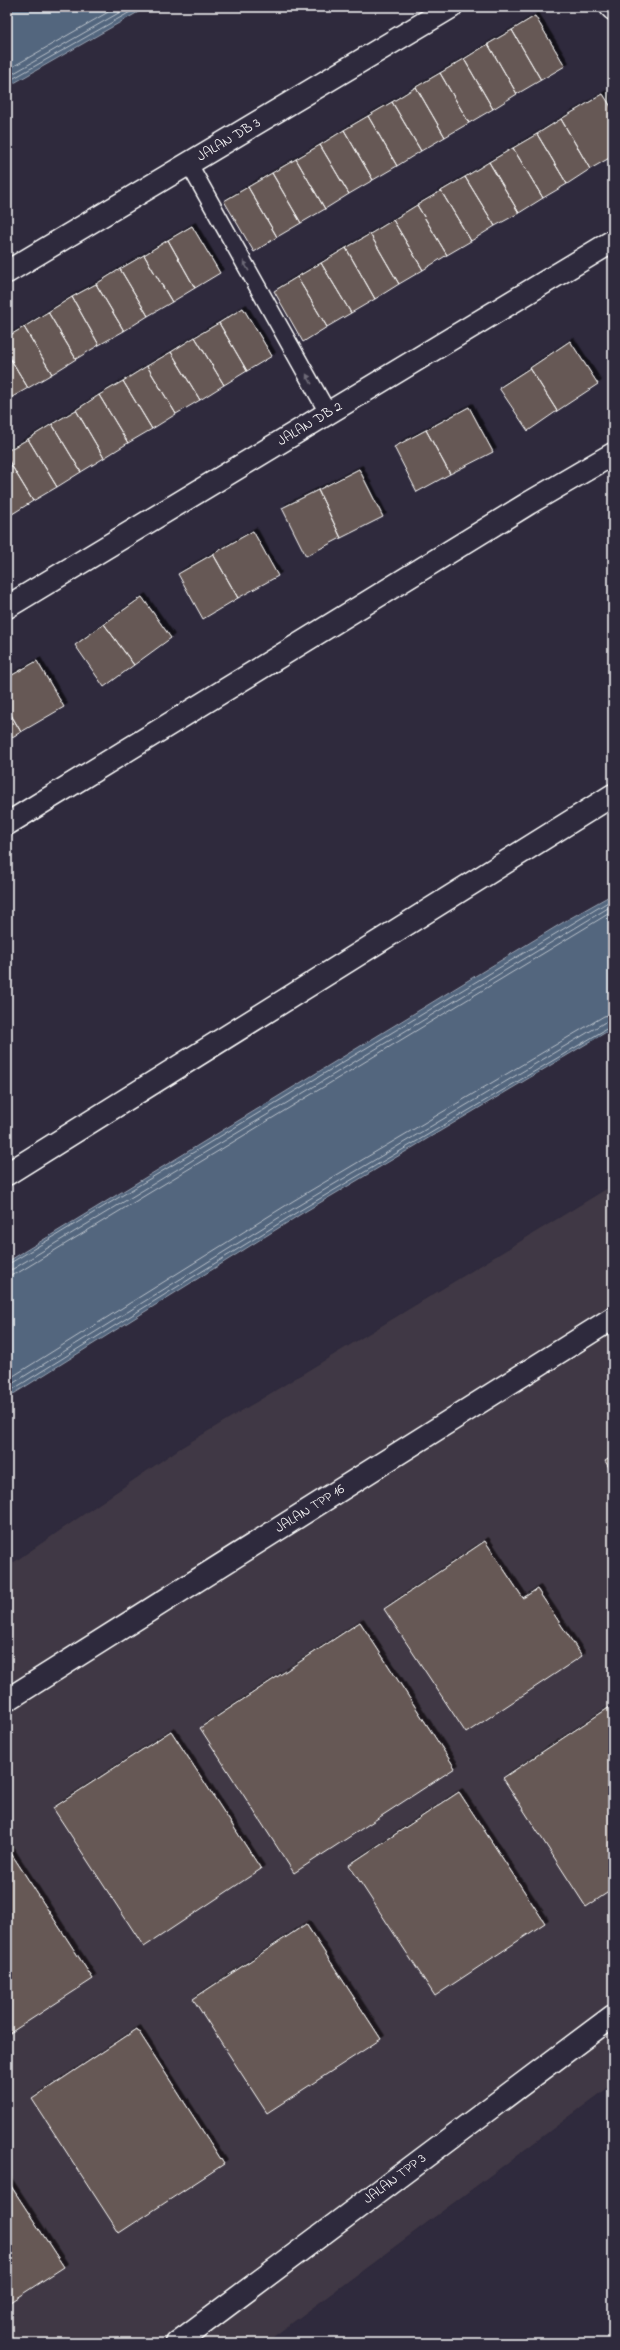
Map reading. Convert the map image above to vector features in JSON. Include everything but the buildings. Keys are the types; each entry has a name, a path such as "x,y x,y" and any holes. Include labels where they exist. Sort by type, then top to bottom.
{"street":[{"name":"JALAN DB 3","path":"7,272 451,7"},
{"name":"JALAN DB 2","path":"7,606 613,241"},
{"path":"7,824 522,507 613,454"},
{"path":"7,1174 613,795"},
{"name":"JALAN TPP 16","path":"7,1700 613,1318"},
{"name":"JALAN TPP 3","path":"177,2343 613,2016"}],"lane":[{"path":"189,164 328,413"}],"shaded area":[{"path":"613,1185 613,2084 265,2343 7,2343 7,1567 179,1449"}],"water":[{"path":"7,7 147,7 7,87"},
{"path":"613,894 613,1028 301,1214 7,1398 7,1262 567,920"}]}
